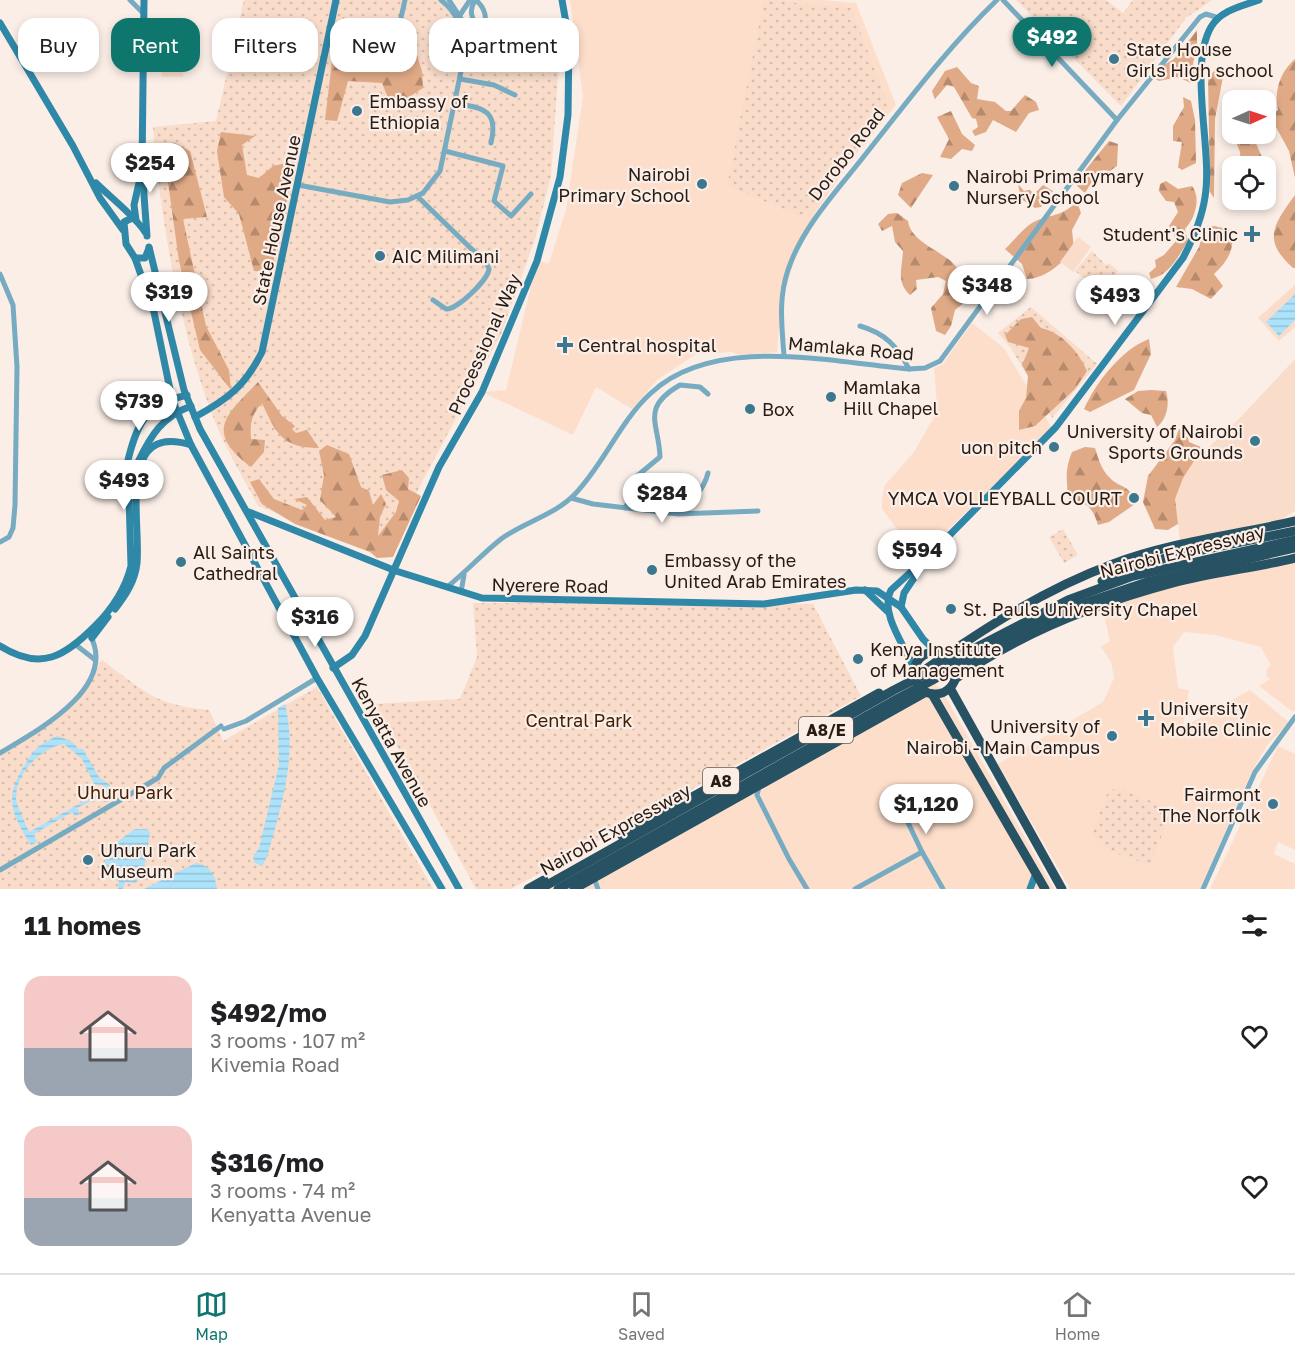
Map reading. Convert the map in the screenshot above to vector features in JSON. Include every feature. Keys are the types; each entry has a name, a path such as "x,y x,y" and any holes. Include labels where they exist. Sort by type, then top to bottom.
{"highway":[{"path":"894,690 1020,608 1066,584 1133,557 1295,521"},
{"name":"A8","path":"528,889 914,671 924,654 958,651 1119,573 1168,557 1295,531"},
{"name":"Nairobi Expressway","path":"540,889 894,690 1068,600 1118,581 1295,540"},
{"name":"Nairobi Expressway","path":"558,889 906,694 1064,610 1147,582 1295,548"},
{"path":"1231,563 1295,556"},
{"name":"A8","path":"574,889 590,883 760,785 929,693 939,694 1020,642 1127,596 1175,582 1295,556"},
{"path":"939,652 953,662 953,684 1062,889"},
{"path":"914,671 918,685 929,693 1045,889"}],"main road":[{"path":"144,0 142,168 147,237"},
{"name":"State House Avenue","path":"195,417 216,407 235,392 262,352 336,0"},
{"name":"Processional Way","path":"333,668 348,659 359,647 396,571 411,527 438,467 478,400 510,330 549,224 561,177 568,115 568,40 562,0"},
{"path":"877,591 896,583 930,554 1056,427 1183,258 1195,233 1205,198 1204,58 1208,37 1218,18 1235,8 1258,0"},
{"path":"0,23 92,178 134,219 147,237"},
{"path":"134,219 134,205 142,168"},
{"name":"Kenyatta Avenue","path":"92,178 100,198 123,230 126,244 135,258 154,312 172,399 192,445 317,678 442,889"},
{"path":"123,230 124,222 134,219"},
{"name":"Kenyatta Avenue","path":"147,237 186,395 195,417 378,749 459,889"},
{"path":"135,258 145,258 149,247"},
{"path":"159,334 170,332"},
{"path":"90,635 128,579 132,542 128,460 132,445 147,414 154,407 186,395"},
{"path":"130,477 154,431 177,411 191,406"},
{"path":"0,646 20,657 32,659 59,656 90,635 128,592 132,582 137,564 138,471 149,450 162,441 171,439 192,445"},
{"name":"Nyerere Road","path":"249,512 396,571 482,598 764,604 865,590 877,591 888,596 901,607 923,639 939,652"},
{"path":"901,607 904,593 930,554"},
{"path":"888,612 888,596 896,583"},
{"path":"865,590 888,612 914,671"},
{"path":"365,757 378,749"},
{"path":"1030,889 1036,873"}],"street":[{"path":"130,0 144,14"},
{"path":"401,18 405,0"},
{"path":"441,0 457,18"},
{"path":"449,0 462,18"},
{"name":"Dorobo Road","path":"784,356 781,307 783,286 795,253 815,219 954,44 997,0"},
{"path":"1003,0 1117,120"},
{"path":"460,15 471,1"},
{"path":"471,1 481,4 486,18"},
{"path":"471,1 473,18"},
{"name":"Mamlaka Road","path":"447,587 464,575 501,540 571,498 633,414 658,387 701,363 784,356 909,369 925,368 940,361 1117,120 1200,17 1212,14 1218,18"},
{"path":"298,184 390,202 423,193 440,171 461,72"},
{"path":"460,79 494,85 515,95"},
{"path":"454,103 478,107 489,113 494,122 491,142"},
{"path":"445,151 502,166 494,201 511,216 531,194"},
{"path":"417,196 487,264 489,269 485,279 454,309 446,309 433,300"},
{"path":"0,274 13,305 17,367 14,517 9,537 0,542"},
{"path":"860,326 873,330 892,342 909,369"},
{"path":"625,508 632,496 637,476 660,457 653,423 657,406 680,385 700,387 708,394"},
{"path":"632,496 664,503 685,501 701,491 708,473"},
{"path":"571,498 625,508 678,514 758,511"},
{"path":"460,592 464,575"},
{"path":"0,753 44,727 71,705 87,682 94,659 90,635"},
{"path":"76,645 94,659"},
{"path":"0,870 158,778 164,768 223,728 246,721 317,678"},
{"path":"1203,889 1255,772 1295,717"},
{"path":"760,785 757,795 807,889"},
{"path":"892,789 922,852 943,889"},
{"path":"855,889 922,852"},
{"path":"590,883 598,889"}],"shaded area":[{"name":"Nairobi Primary School","path":"570,0 821,0 856,3 896,105 853,158 815,213 797,251 781,305 777,352 739,355 732,352 696,354 657,380 632,409 596,387 573,435 482,392 506,390 537,261 549,263 566,210 583,97 579,67 579,18 572,18"},
{"path":"162,72 183,72 183,77 162,77"},
{"path":"972,323 1004,348 1052,428 919,558 882,509 882,498 885,485 914,452 934,417 937,406 934,368 942,365"},
{"name":"University of Nairobi - Main Campus","path":"1295,562 1295,709 1293,712 1259,686 1270,679 1266,675 1267,668 1271,666 1261,647 1215,635 1184,632 1173,647 1178,688 1189,690 1183,727 1250,690 1289,722 1268,744 1252,771 1200,889 1070,889 998,764 1103,702 1114,678 1111,662 1101,647 1110,641 1105,619 1108,611 1117,604 1171,586"},
{"path":"934,683 941,689 1054,889 549,889 677,817"},
{"path":"1278,746 1295,754 1295,850 1278,842 1274,854 1295,864 1295,889 1210,889"}],"green space":[{"path":"244,0 444,0 458,18 429,18 429,72 558,72 551,176 535,239 501,334 423,480 388,555 258,506 218,429 193,358 167,242 153,127 216,121 227,72 318,72 318,18 240,18"},
{"path":"764,0 851,8 889,106 803,217 727,186"},
{"name":"State House Girls High school","path":"1016,0 1106,0 1123,13 1133,0 1212,0 1186,18 1121,106"},
{"path":"1197,30 1197,49 1193,63 1195,79 1191,83 1178,77 1159,81 1154,78 1162,66 1174,59"},
{"path":"417,56 422,71 423,88 392,108 382,83 348,81 337,121 325,120 331,72 417,72"},
{"path":"1295,59 1295,178 1289,151 1276,127 1279,82"},
{"path":"957,67 971,83 979,86 977,99 995,102 1006,111 1011,111 1025,95 1036,102 1039,110 1029,113 1016,132 993,120 986,132 975,136 972,131 978,127 976,119 972,118 954,87 947,85 935,99 932,91 945,71"},
{"path":"1214,71 1223,77 1215,119 1214,198 1210,192 1208,78"},
{"path":"1183,97 1191,101 1195,120 1196,163 1182,170 1178,167 1182,142 1173,141 1173,126 1184,107"},
{"path":"951,111 962,134 975,145 972,151 962,149 951,159 940,157 949,139 937,117"},
{"path":"221,132 255,136 242,145 247,175 259,178 273,166 295,161 271,272 254,271 239,214 224,197 217,151"},
{"path":"1109,141 1118,144 1117,166 1110,171 1103,170 1096,175 1085,193 1077,186 1083,173"},
{"path":"173,142 190,151 207,217 183,219 206,326 229,370 231,390 200,350 179,261 165,161"},
{"path":"1237,144 1256,144 1262,156 1240,156"},
{"path":"922,173 933,175 911,208 898,195 902,183"},
{"path":"1166,181 1178,189 1192,186 1197,203 1194,214 1185,229 1188,241 1169,269 1151,279 1149,273 1156,267 1155,260 1164,255 1176,241 1169,226 1178,212 1174,202 1166,201 1159,191 1160,184"},
{"path":"1018,184 1024,191 1030,190 1034,194 1043,185 1053,191 1041,207 1035,208 1021,199"},
{"path":"1295,195 1295,268 1293,268 1277,249 1274,232 1281,215"},
{"path":"1077,202 1081,213 1072,230 1074,249 1053,269 1040,276 1027,279 1022,264 1005,249 1033,222 1062,212"},
{"path":"897,213 908,221 914,235 954,264 964,277 980,290 955,310 951,326 945,335 936,331 931,308 943,294 946,281 938,277 916,280 917,289 910,295 901,280 903,251 895,242 892,226 882,231 878,224 888,214"},
{"path":"1214,226 1231,230 1232,243 1229,255 1214,274 1223,286 1211,299 1192,289 1176,287 1199,247 1205,227"},
{"path":"1078,237 1091,247 1073,272 1060,262"},
{"path":"1092,251 1106,265 1109,263 1118,271 1102,293 1075,271"},
{"path":"1295,285 1295,327 1279,341 1258,318"},
{"path":"1031,307 1097,364 1052,418 1011,348 998,333"},
{"path":"1032,317 1041,328 1062,338 1079,357 1087,371 1075,389 1035,426 1019,430 1019,411 1026,398 1028,376 1022,365 1029,348 1008,342 1005,335 1021,319"},
{"path":"1149,339 1151,354 1134,390 1090,412 1084,409 1095,388 1120,358"},
{"name":"University of Nairobi Sports Grounds","path":"1295,359 1295,511 1280,520 1180,541 1175,499 1183,478 1194,461 1238,420"},
{"path":"258,382 282,416 295,426 292,429 296,433 307,430 319,448 288,442 276,430 262,403 253,415 251,439 265,440 264,452 251,467 236,454 227,443 224,433 225,423 237,404"},
{"path":"1138,391 1166,391 1167,396 1168,406 1165,416 1157,427 1151,415 1142,413 1125,399"},
{"path":"1179,429 1187,434 1189,442 1201,447 1193,456 1196,466 1181,522 1168,530 1155,529 1143,502 1148,476 1175,440"},
{"path":"327,445 349,454 361,487 369,491 373,505 381,494 386,504 380,517 378,536 396,512 399,501 386,490 382,475 402,470 409,478 408,489 421,496 393,557 377,558 370,552 295,524 262,504 250,482 259,479 274,499 302,510 307,505 294,499 307,497 325,520 336,517 320,500 324,475 319,451"},
{"path":"1085,447 1095,448 1107,475 1131,493 1135,504 1109,522 1098,525 1094,514 1088,507 1069,499 1068,464 1072,452"},
{"path":"1063,529 1078,555 1064,563 1049,537"},
{"name":"Central Park","path":"473,603 813,604 861,696 511,889 476,889 374,704 460,699 477,657"},
{"name":"Uhuru Park","path":"102,660 151,695 176,705 209,710 223,741 317,687 433,889 0,889 0,753 59,716 81,692"},
{"path":"1118,787 1172,810 1150,865 1112,852 1094,835 1094,827 1108,792"}],"water":[{"path":"1295,294 1295,320 1279,336 1266,322"},
{"path":"285,704 289,724 289,763 278,819 267,857 262,866 255,863 253,857 259,848 279,765 278,708"},
{"path":"57,736 83,749 99,777 110,785 114,799 107,802 102,795 77,808 80,814 75,816 72,812 34,834 37,842 31,845 14,813 12,795 19,775 29,758 38,747","holes":["64,744 82,759 94,784 103,785 102,791 29,832 16,799 17,787 26,770 47,750"]},
{"path":"135,829 147,829 150,833 144,869 136,883 125,882 123,889 118,889 119,881 106,876 105,860 112,848"},
{"path":"196,863 205,866 211,872 217,889 144,889"}],"place":[{"name":"State House Girls High school","path":"1114,59"},
{"name":"Embassy of Ethiopia","path":"357,111"},
{"name":"Nairobi Primary School","path":"702,184"},
{"name":"Nairobi Primarymary Nursery School","path":"954,186"},
{"name":"Student's Clinic","path":"1252,234"},
{"name":"AIC Milimani","path":"380,256"},
{"name":"Central hospital","path":"565,345"},
{"name":"Mamlaka Hill Chapel","path":"831,397"},
{"name":"Box","path":"750,409"},
{"name":"University of Nairobi Sports Grounds","path":"1255,441"},
{"name":"uon pitch","path":"1054,447"},
{"name":"YMCA VOLLEYBALL COURT","path":"1134,498"},
{"name":"All Saints Cathedral","path":"181,562"},
{"name":"Embassy of the United Arab Emirates","path":"652,570"},
{"name":"St. Pauls University Chapel","path":"951,609"},
{"name":"Kenya Institute of Management","path":"858,659"},
{"name":"University Mobile Clinic","path":"1146,718"},
{"name":"University of Nairobi - Main Campus","path":"1112,736"},
{"name":"Fairmont The Norfolk","path":"1273,804"},
{"name":"Uhuru Park Museum","path":"88,860"}]}
